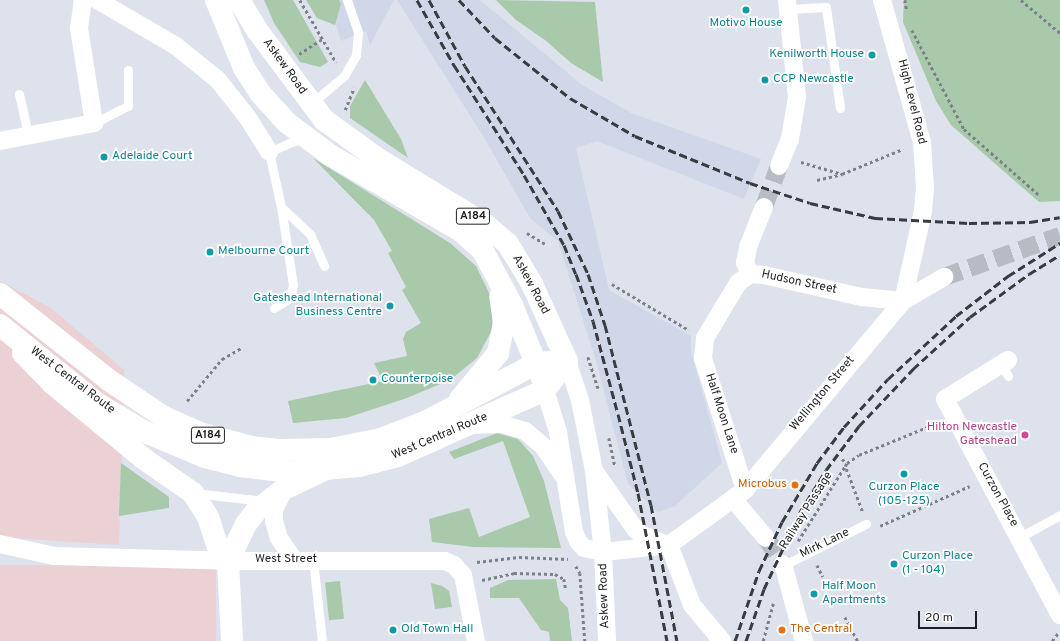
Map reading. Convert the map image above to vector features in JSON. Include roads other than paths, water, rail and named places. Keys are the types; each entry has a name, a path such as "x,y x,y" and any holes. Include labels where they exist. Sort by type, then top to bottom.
{"main road":[{"name":"Askew Road","path":"216,0 234,49 252,82 271,106 310,141 461,231 483,251 494,268 538,363"},
{"name":"Askew Road","path":"239,0 257,30 324,120 352,142 497,233 526,272 567,361"},
{"path":"451,408 489,367 498,353 503,339 503,315 494,268"},
{"name":"West Central Route","path":"0,294 110,381 164,417 228,442 279,450 332,449 381,439 451,408 538,363"},
{"name":"West Central Route","path":"0,325 98,404 168,443 204,457 240,466 288,472 359,466 398,456 545,390 567,361"},
{"path":"0,329 53,384 144,459 193,493 208,517 218,547 228,561"},
{"name":"A184","path":"545,390 538,363 567,361"},
{"path":"232,641 228,561 246,524 267,501 284,489 324,470"}],"street":[{"path":"0,141 28,134 94,123 79,28 83,0"},
{"path":"97,0 176,46 218,80 248,118 269,152"},
{"name":"High Level Road","path":"882,0 922,142 926,188 923,211 903,301"},
{"path":"781,161 792,131 797,97 787,4"},
{"path":"750,274 745,263 748,247 764,207"},
{"name":"Hudson Street","path":"705,338 738,283 750,274 764,274 862,297 903,301"},
{"path":"903,301 944,277"},
{"name":"Wellington Street","path":"668,545 739,494 903,301"},
{"name":"Half Moon Lane","path":"705,338 703,358 739,494 766,538"},
{"name":"Askew Road","path":"567,361 580,400 594,471 603,552 607,640"},
{"name":"Curzon Place","path":"1006,366 946,399 1020,536 1060,615"},
{"name":"A184","path":"545,390 558,432 564,478 578,554 603,552"},
{"path":"469,425 502,424 525,431 544,446 564,478"},
{"path":"594,471 635,529 642,535 668,545 692,605 722,641"},
{"path":"284,489 276,505 274,521 279,538 294,560"},
{"name":"West Street","path":"0,544 54,556 228,561 439,560 454,565 461,571 466,581 476,641"},
{"path":"603,552 668,545"},
{"path":"784,564 804,641"}],"lane":[{"path":"311,104 344,76 351,66 359,46 358,32 347,0"},
{"path":"787,4 826,7 840,108"},
{"path":"94,123 128,106 128,70"},
{"path":"19,94 28,134"},
{"path":"274,308 290,298 294,285 281,207 269,152 294,141 310,141"},
{"path":"281,207 310,234 324,266"},
{"path":"193,493 267,501"},
{"path":"1020,536 1060,516"},
{"name":"Mirk Lane","path":"784,564 866,524"},
{"path":"313,560 322,641"}],"tunnel":[{"path":"764,207 779,166"},
{"path":"944,277 1060,236"},
{"path":"766,538 783,564"}],"railway":[{"path":"417,0 454,65 524,175 564,245 576,274 593,321 638,493 667,641"},
{"path":"429,0 465,66 558,211 588,274 605,325 651,505 677,641"},
{"path":"459,0 495,38 570,98 635,136 750,183 810,203 875,218 969,223 1030,222 1060,217"},
{"path":"735,641 759,571 782,522 817,463 844,427 888,379 956,316 1008,276 1060,243"},
{"path":"746,641 764,589 800,512 826,470 859,426 913,369 970,317 1029,274 1060,255"}],"place":[{"name":"Motivo House","path":"746,10"},
{"name":"Kenilworth House","path":"872,55"},
{"name":"CCP Newcastle","path":"765,80"},
{"name":"Adelaide Court","path":"104,157"},
{"name":"Melbourne Court","path":"210,252"},
{"name":"Gateshead International Business Centre","path":"390,306"},
{"name":"Counterpoise","path":"373,380"},
{"name":"Hilton Newcastle Gateshead","path":"1025,435"},
{"name":"Curzon Place (105-125)","path":"904,474"},
{"name":"Microbus","path":"795,485"},
{"name":"Curzon Place (1 - 104)","path":"894,564"},
{"name":"Half Moon Apartments","path":"814,594"},
{"name":"Old Town Hall","path":"393,630"},
{"name":"The Central","path":"782,630"}]}
